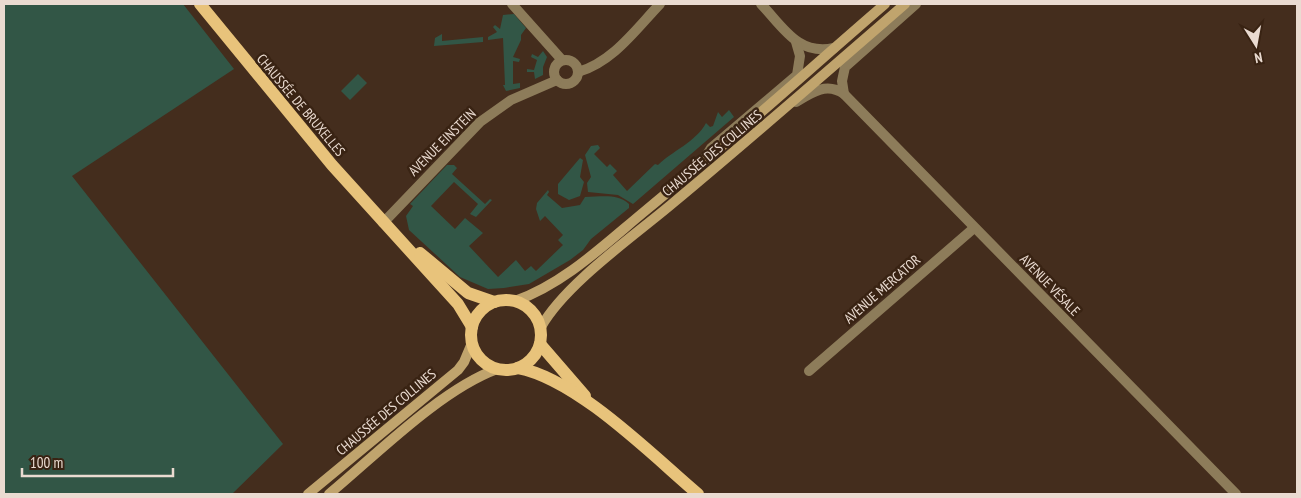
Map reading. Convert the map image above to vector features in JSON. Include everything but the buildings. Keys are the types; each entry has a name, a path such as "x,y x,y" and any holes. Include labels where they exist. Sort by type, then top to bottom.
{"main road":[{"name":"CHAUSSÉE DE BRUXELLES","path":"200,4 332,166 458,304 472,327"},
{"name":"CHAUSSÉE DES COLLINES","path":"515,301 543,288 584,260 701,166 885,4"},
{"name":"CHAUSSÉE DES COLLINES","path":"541,327 554,306 594,270 789,106 906,4"},
{"name":"CHAUSSÉE DE BRUXELLES","path":"383,222 468,293 494,302 515,301"},
{"path":"515,301 526,306 536,315 541,327 540,344 536,355 528,363 518,368"},
{"path":"494,302 480,312 472,327 472,343 477,354 486,363 497,369 518,368 545,377 593,406 698,494"},
{"name":"CHAUSSÉE DES COLLINES","path":"308,494 458,370 464,362 472,343"},
{"path":"540,344 593,406"},
{"name":"CHAUSSÉE DES COLLINES","path":"329,494 429,410 466,384 497,369"}],"street":[{"path":"512,4 562,60 575,64 578,72"},
{"name":"AVENUE EINSTEIN","path":"383,222 480,122 512,100 557,80 561,83 568,83 576,78 578,72 593,67 614,52 660,4"},
{"path":"761,4 796,42 812,49 834,48"},
{"path":"844,94 842,81 845,67 916,4"},
{"path":"701,166 711,148 797,74 800,56 796,42"},
{"path":"557,80 554,72 562,60"},
{"path":"789,106 824,88 836,88 844,94"},
{"name":"AVENUE VÉSALE","path":"844,94 1236,494"},
{"name":"AVENUE MERCATOR","path":"809,371 974,228"}],"green space":[{"path":"4,4 183,4 234,69 72,176 283,444 232,494 4,494"},
{"path":"514,14 526,28 521,35 521,40 513,57 520,59 519,62 513,61 513,84 520,83 520,88 506,91 503,85 505,85 503,38 488,40 488,37 497,32 493,27 495,25 500,29 503,15"},
{"path":"442,34 442,41 483,37 483,42 434,46 435,38"},
{"path":"543,51 547,57 543,67 543,75 535,79 534,72 527,72 527,69 534,70 537,60 531,57 532,54 538,57"},
{"path":"358,74 367,83 350,100 341,91"},
{"path":"729,110 734,117 633,204 618,195 588,192 587,183 591,177 585,155 591,146 598,145 600,148 594,154 607,167 610,164 617,171 613,175 627,191 655,164 658,165 696,136 706,123 710,127 713,126 718,112 722,117"},
{"path":"580,158 583,160 580,177 584,182 580,196 569,200 558,194 558,184"},
{"path":"447,165 454,165 457,168 452,174 485,204 490,199 492,200 476,217 470,214 478,204 454,182 431,206 455,229 465,218 483,233 469,246 498,277 516,260 525,271 531,266 536,271 563,245 558,240 563,235 545,216 540,221 536,209 537,203 548,190 547,195 562,208 580,205 585,197 603,196 619,198 629,204 629,208 591,239 583,250 570,260 529,284 488,289 460,277 409,230 406,216 413,206 410,204"}]}
